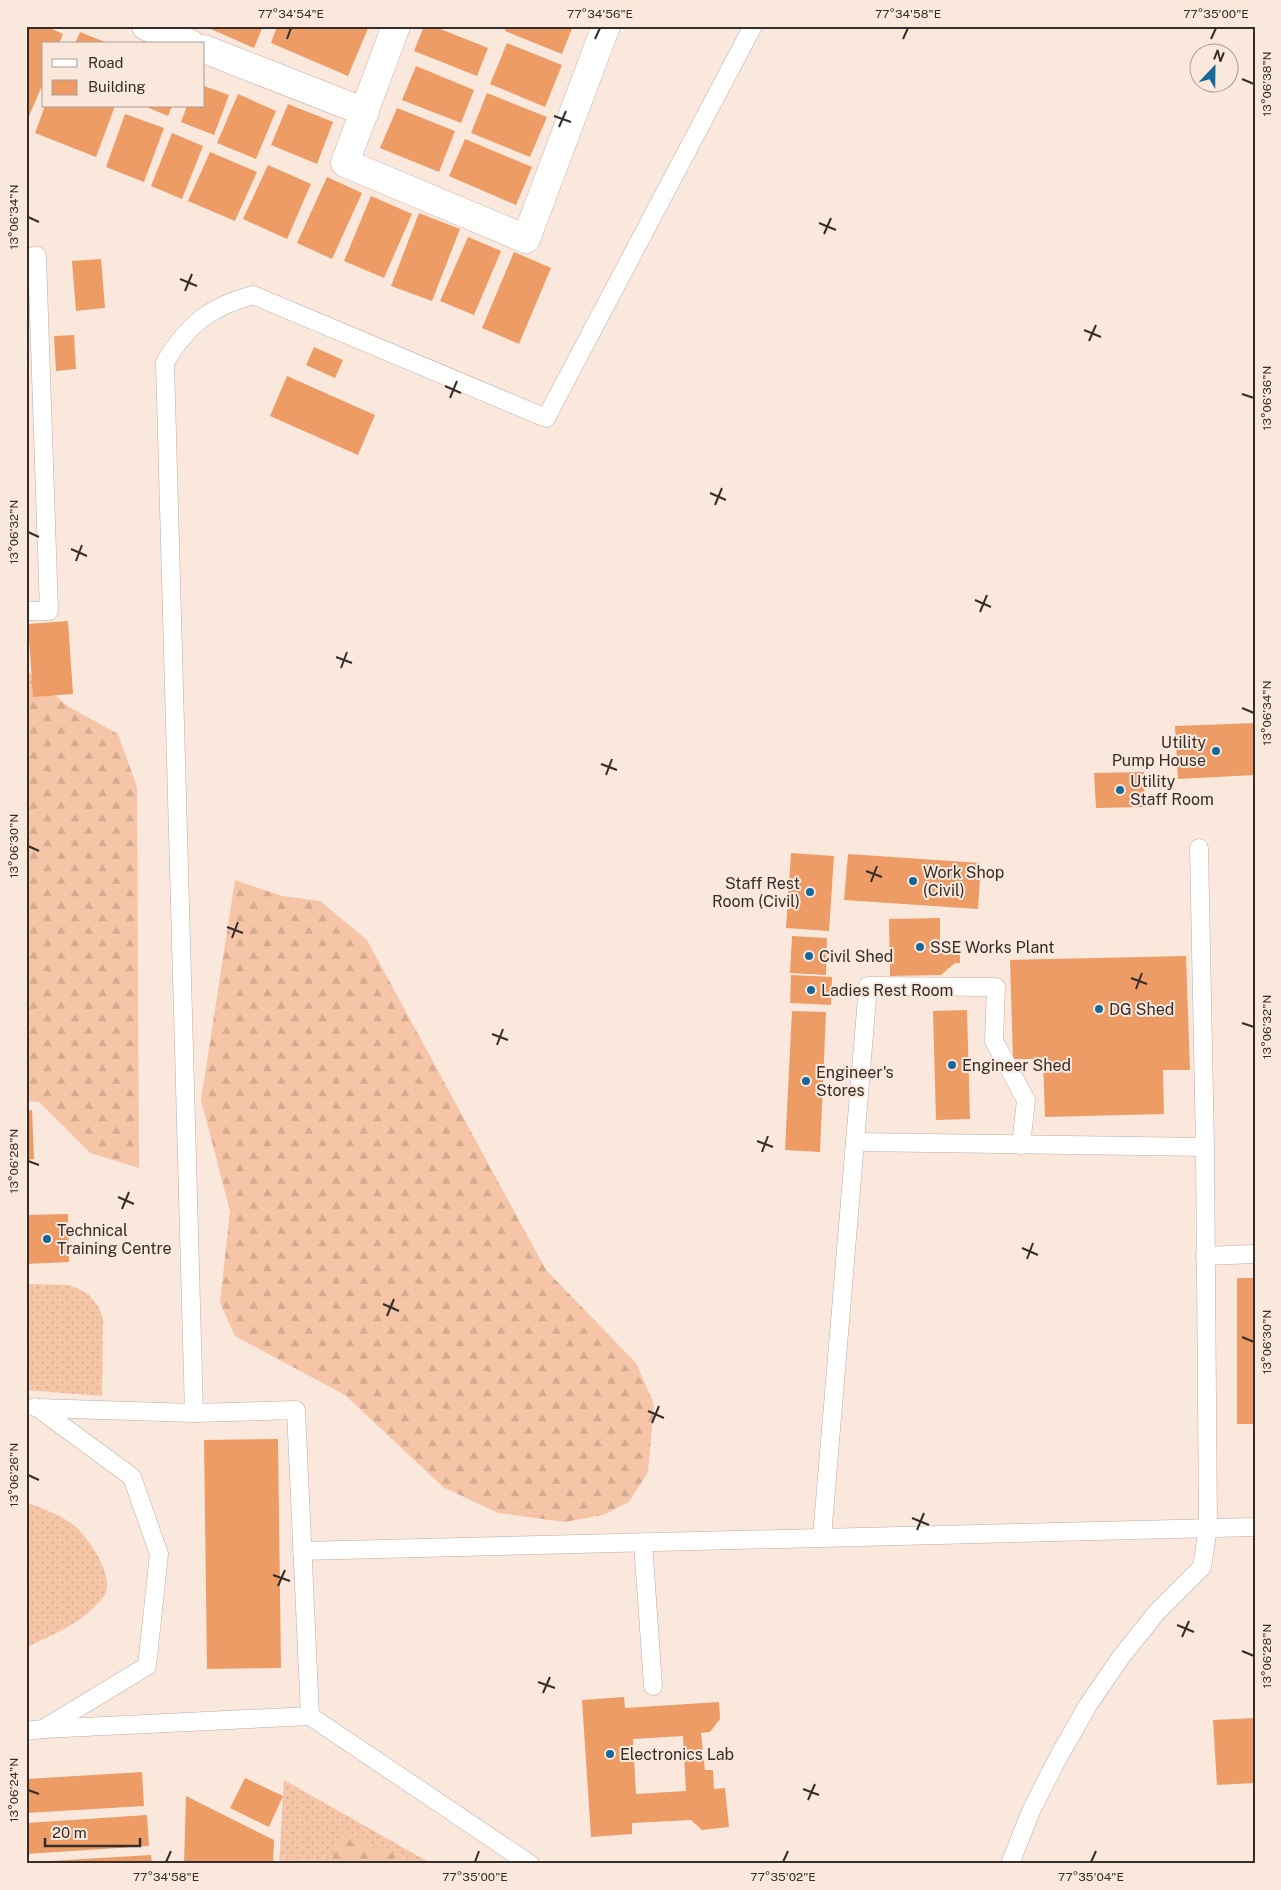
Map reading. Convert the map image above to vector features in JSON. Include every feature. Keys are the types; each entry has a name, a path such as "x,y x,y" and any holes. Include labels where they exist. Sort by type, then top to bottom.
{"street":[{"path":"146,26 186,42"},
{"path":"396,26 346,163 526,239 606,26"},
{"path":"205,49 365,112"}],"lane":[{"path":"194,1413 166,362 177,342 193,325 211,311 232,301 253,295 546,418 753,26"},
{"path":"26,257 37,256 49,611 26,611"},
{"path":"1010,1864 1031,1811 1088,1705 1121,1657 1157,1612 1202,1567 1208,1527 1199,848"},
{"path":"822,1537 868,986 996,987 994,1041 1026,1100 1021,1145"},
{"path":"855,1142 1204,1147"},
{"path":"1205,1256 1255,1254"},
{"path":"32,1407 194,1413 296,1410 310,1716"},
{"path":"32,1407 132,1478 158,1554 147,1666 35,1730"},
{"path":"302,1551 1255,1527"},
{"path":"643,1542 653,1686"},
{"path":"35,1730 310,1716 530,1864"}],"green space":[{"path":"26,670 69,707 118,734 137,787 139,1168 90,1153 39,1102 26,1101"},
{"path":"235,880 282,896 320,901 367,940 546,1270 636,1363 654,1404 648,1472 629,1502 603,1515 564,1522 498,1513 443,1487 345,1395 235,1336 220,1303 230,1211 201,1100"},
{"path":"26,1284 69,1285 89,1295 98,1306 103,1318 102,1396 26,1390"},
{"path":"26,1502 61,1517 77,1528 97,1554 106,1574 107,1584 104,1597 82,1618 26,1648"},
{"path":"284,1780 432,1864 279,1864"},
{"path":"343,1831 413,1864 330,1864"}],"building":[{"path":"26,26 46,26 63,34 60,42 42,42 42,86 26,123"},
{"path":"204,26 263,26 254,48"},
{"path":"277,26 369,26 348,76 271,43"},
{"path":"424,26 433,26 488,48 477,76 414,51"},
{"path":"507,26 573,26 562,54 505,31"},
{"path":"80,32 105,42 76,42"},
{"path":"507,43 562,65 545,107 490,84"},
{"path":"416,66 474,90 461,123 402,100"},
{"path":"205,86 229,95 214,135 181,122 186,108 205,108"},
{"path":"487,93 547,117 530,157 471,133"},
{"path":"238,94 276,111 256,159 217,143"},
{"path":"288,104 333,122 317,164 271,145"},
{"path":"44,108 114,108 96,157 35,133"},
{"path":"149,108 171,108 168,116"},
{"path":"397,108 455,131 439,172 380,148"},
{"path":"125,114 164,128 144,182 106,167"},
{"path":"172,133 203,146 182,199 151,186"},
{"path":"465,139 532,167 516,205 449,176"},
{"path":"210,152 257,172 235,221 188,201"},
{"path":"268,165 311,184 287,239 243,219"},
{"path":"327,177 362,193 332,259 297,243"},
{"path":"371,196 412,214 384,278 344,261"},
{"path":"419,213 460,229 432,301 391,286"},
{"path":"468,237 501,251 474,315 440,301"},
{"path":"514,252 551,268 519,344 482,328"},
{"path":"101,259 105,308 76,311 72,261"},
{"path":"74,335 76,369 56,371 54,336"},
{"path":"314,347 343,360 335,378 306,365"},
{"path":"287,376 375,415 358,455 270,416"},
{"path":"68,621 73,694 33,697 28,624"},
{"name":"Utility Pump House","path":"1255,723 1255,775 1178,779 1175,726"},
{"name":"Utility Staff Room","path":"1144,772 1145,807 1096,808 1094,773"},
{"name":"Staff Rest Room (Civil)","path":"791,853 834,856 829,931 786,928"},
{"name":"Work Shop (Civil)","path":"848,854 981,863 978,909 844,900"},
{"name":"SSE Works Plant","path":"940,918 940,947 960,947 960,963 955,963 941,975 890,976 889,919"},
{"name":"Civil Shed","path":"792,936 827,938 826,975 790,973"},
{"name":"DG Shed","path":"1186,956 1190,1070 1163,1070 1164,1114 1045,1117 1043,1059 1013,1059 1010,960"},
{"name":"Ladies Rest Room","path":"791,975 832,977 831,1005 790,1003"},
{"name":"Engineer Shed","path":"967,1010 970,1119 936,1120 933,1011"},
{"name":"Engineer's Stores","path":"792,1011 826,1012 820,1152 785,1150"},
{"path":"32,1110 34,1159 26,1160 26,1111"},
{"name":"Technical Training Centre","path":"68,1214 69,1262 26,1264 26,1215"},
{"path":"1237,1278 1255,1278 1255,1424 1237,1424"},
{"path":"278,1439 281,1668 207,1669 204,1440"},
{"name":"Electronics Lab","path":"624,1697 625,1708 719,1702 720,1719 710,1732 701,1733 705,1770 713,1770 714,1789 725,1788 729,1827 702,1830 691,1820 632,1823 632,1834 591,1837 582,1700","holes":["683,1736 686,1791 636,1794 633,1739"]},
{"path":"1255,1718 1255,1783 1217,1785 1213,1720"},
{"path":"142,1772 144,1806 26,1813 26,1779"},
{"path":"245,1778 283,1796 269,1827 230,1808"},
{"path":"186,1796 274,1840 273,1864 184,1864"},
{"path":"147,1815 149,1846 26,1854 26,1823"},
{"path":"151,1855 152,1864 33,1864 33,1862"}],"place":[{"name":"Utility Pump House","path":"1216,751"},
{"name":"Utility Staff Room","path":"1120,790"},
{"name":"Work Shop (Civil)","path":"913,881"},
{"name":"Staff Rest Room (Civil)","path":"810,892"},
{"name":"SSE Works Plant","path":"920,947"},
{"name":"Civil Shed","path":"809,956"},
{"name":"Ladies Rest Room","path":"811,990"},
{"name":"DG Shed","path":"1099,1009"},
{"name":"Engineer Shed","path":"952,1065"},
{"name":"Engineer's Stores","path":"806,1081"},
{"name":"Technical Training Centre","path":"47,1239"},
{"name":"Electronics Lab","path":"610,1754"}]}
